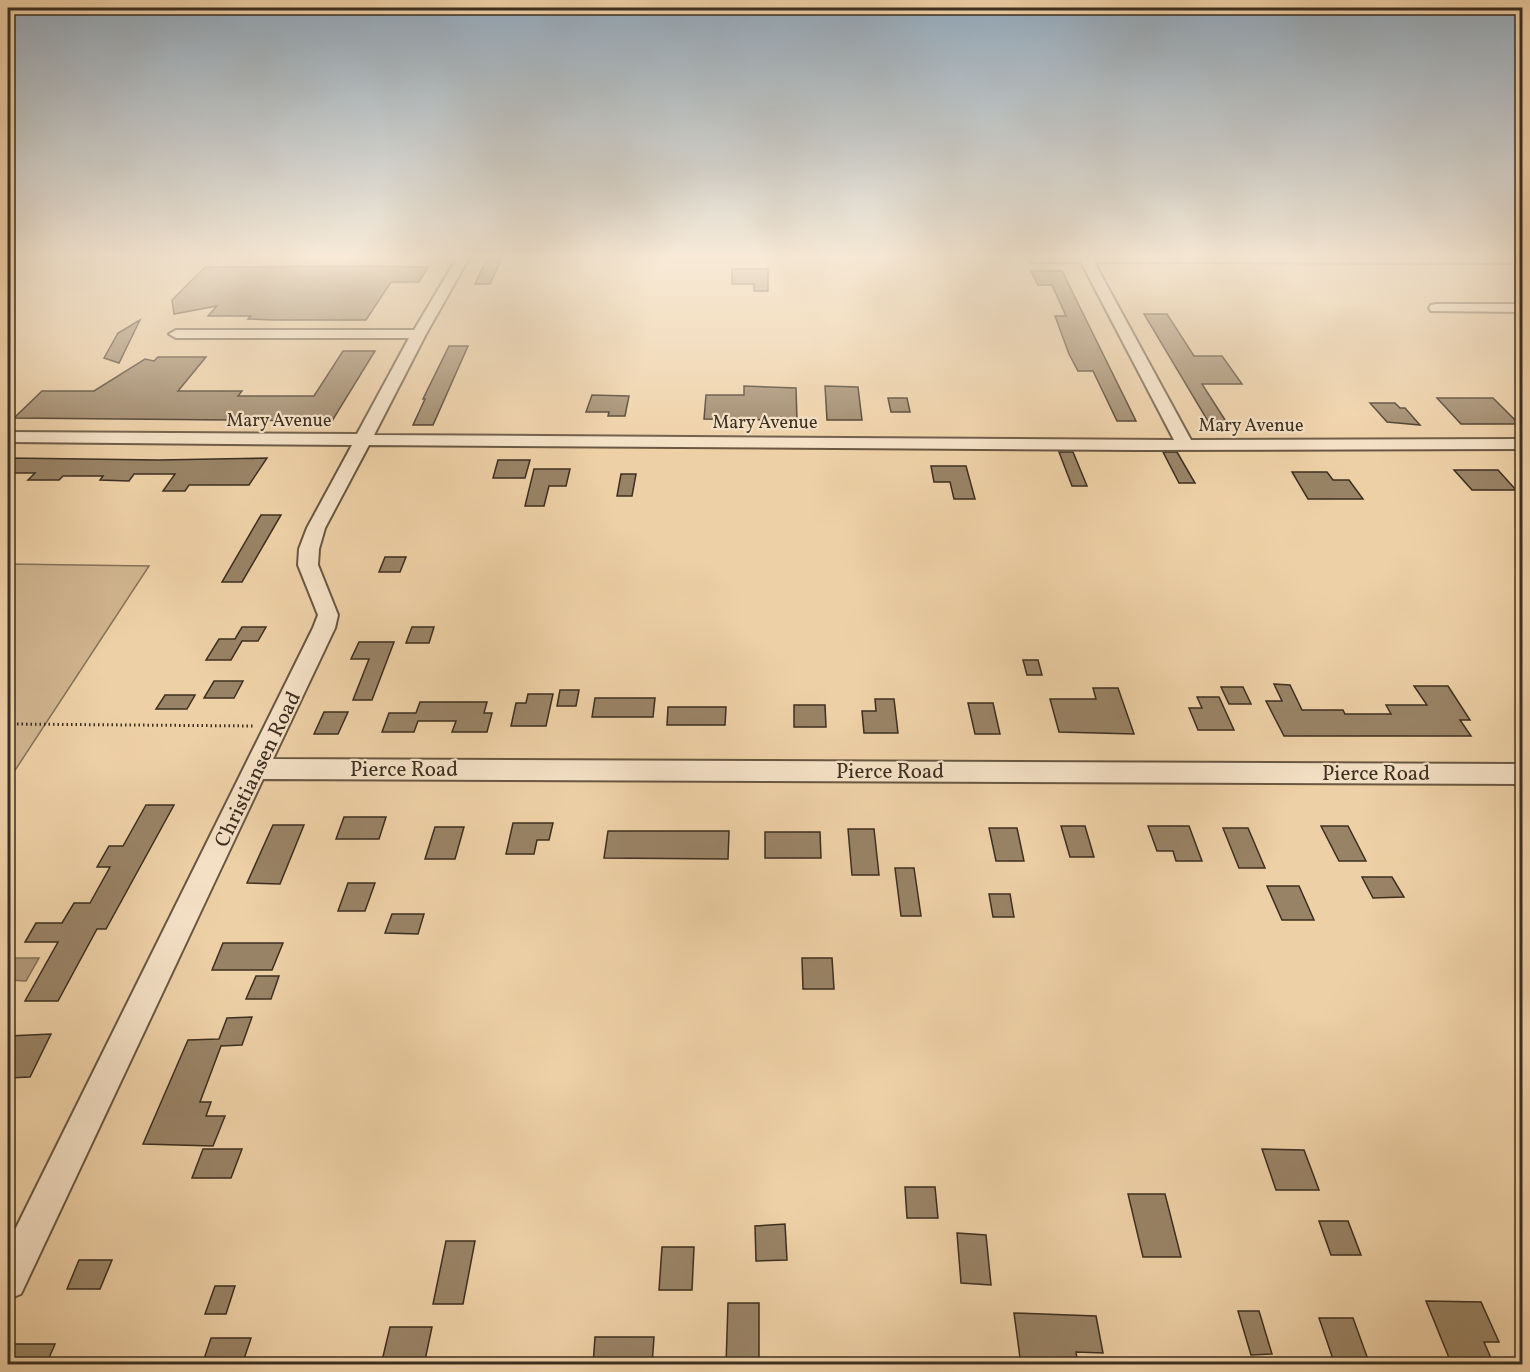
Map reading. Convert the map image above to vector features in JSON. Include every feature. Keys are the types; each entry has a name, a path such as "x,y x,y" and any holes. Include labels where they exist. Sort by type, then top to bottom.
{"street":[{"name":"Christiansen Road","path":"8,1281 324,628 328,615 308,565 309,549 316,528 426,322"},
{"path":"1119,322 1185,445"},
{"path":"176,334 419,334"},
{"name":"Mary Avenue","path":"8,437 1185,445 1522,444"},
{"name":"Pierce Road","path":"257,769 1522,774"}],"path":[{"path":"8,724 278,726"}],"shaded area":[{"path":"8,564 149,566 8,781"},
{"path":"8,958 39,958 26,981 8,980"}],"building":[{"path":"139,322 119,363 104,358 118,333"},
{"path":"1057,322 1087,322 1136,421 1117,421 1093,371 1078,371"},
{"path":"1149,322 1172,322 1194,356 1222,356 1242,384 1202,384 1227,423 1209,423"},
{"path":"449,346 468,346 433,425 413,425 425,399 423,399"},
{"path":"343,351 375,351 332,421 14,418 42,391 94,391 145,359 154,361 158,357 206,357 178,391 242,391 238,396 314,396"},
{"path":"744,386 796,388 797,420 704,419 706,395 744,395"},
{"path":"825,386 858,387 862,420 827,420"},
{"path":"592,395 629,396 625,416 608,416 609,412 586,412"},
{"path":"888,398 907,398 910,412 891,412"},
{"path":"1437,398 1493,398 1519,424 1461,424"},
{"path":"1370,403 1395,403 1400,408 1405,408 1420,425 1387,422"},
{"path":"1059,452 1073,452 1087,486 1072,486"},
{"path":"1163,452 1177,452 1195,483 1179,483"},
{"path":"8,458 159,460 267,458 249,485 189,485 185,491 163,491 175,474 134,474 129,481 100,480 103,476 63,476 59,480 28,480 35,473 8,473"},
{"path":"498,460 530,460 525,478 493,478"},
{"path":"931,466 966,466 975,499 954,499 950,482 934,482"},
{"path":"534,469 570,469 566,486 549,486 544,506 525,506"},
{"path":"1454,470 1498,470 1516,490 1472,490"},
{"path":"1292,472 1327,472 1333,480 1349,480 1363,499 1308,499"},
{"path":"621,474 636,474 632,496 617,496"},
{"path":"261,515 281,515 242,582 222,582"},
{"path":"385,557 406,557 400,572 379,572"},
{"path":"242,627 266,627 258,641 242,641 231,660 206,660 219,639 235,639"},
{"path":"412,627 434,627 429,643 406,643"},
{"path":"359,642 394,642 372,700 353,700 369,659 351,659"},
{"path":"1023,660 1038,660 1042,675 1027,675"},
{"path":"214,681 243,681 234,698 204,698"},
{"path":"1274,684 1290,685 1302,710 1343,710 1345,714 1391,714 1386,705 1427,705 1414,686 1448,686 1470,720 1460,720 1471,736 1284,736 1266,701 1282,701"},
{"path":"1221,687 1243,687 1251,704 1229,704"},
{"path":"1093,688 1118,688 1134,734 1059,732 1050,699 1096,699"},
{"path":"560,690 579,690 576,706 557,706"},
{"path":"528,694 553,694 546,726 511,726 516,703 526,703"},
{"path":"165,695 195,695 187,709 156,709"},
{"path":"1197,697 1219,697 1234,730 1198,730 1189,708 1202,708"},
{"path":"595,698 655,698 653,717 592,717"},
{"path":"875,699 894,699 898,733 864,733 862,711 876,711"},
{"path":"420,702 487,702 484,713 492,713 487,732 452,732 456,721 418,721 414,732 382,732 389,713 416,713"},
{"path":"968,703 993,703 1000,734 975,734"},
{"path":"794,705 825,705 826,727 794,727"},
{"path":"668,707 726,707 725,725 667,725"},
{"path":"324,712 348,712 338,734 314,734"},
{"path":"146,805 174,805 106,929 97,929 58,1001 25,1001 58,942 25,942 36,923 62,923 74,903 90,903 110,867 97,867 109,846 123,846"},
{"path":"344,817 386,817 379,839 336,839"},
{"path":"513,823 553,823 549,840 537,840 534,854 506,854"},
{"path":"273,825 304,825 280,884 247,883"},
{"path":"1061,826 1085,826 1094,857 1070,857"},
{"path":"1148,826 1189,826 1202,861 1176,861 1173,851 1157,851"},
{"path":"1321,826 1348,826 1366,861 1339,861"},
{"path":"435,827 464,827 455,859 425,859"},
{"path":"989,828 1017,828 1024,861 996,861"},
{"path":"1223,828 1248,828 1265,868 1239,868"},
{"path":"848,829 874,829 879,875 852,875"},
{"path":"608,831 729,831 728,859 604,858"},
{"path":"765,832 820,832 821,858 765,858"},
{"path":"895,868 914,868 921,916 901,916"},
{"path":"1362,877 1392,877 1404,897 1373,898"},
{"path":"348,883 375,883 365,911 338,911"},
{"path":"1267,886 1299,886 1314,920 1282,920"},
{"path":"989,894 1010,894 1014,917 993,917"},
{"path":"392,914 424,914 418,934 385,933"},
{"path":"223,943 283,943 272,970 212,970"},
{"path":"802,958 832,958 834,989 803,989"},
{"path":"256,976 279,976 271,999 246,999"},
{"path":"252,1017 242,1045 221,1046 200,1102 211,1102 206,1116 225,1116 213,1146 143,1144 188,1040 219,1039 227,1018"},
{"path":"51,1034 30,1077 8,1078 8,1036"},
{"path":"203,1149 242,1149 231,1178 192,1178"},
{"path":"1262,1149 1304,1150 1319,1190 1276,1190"},
{"path":"905,1187 935,1187 938,1218 907,1218"},
{"path":"1128,1194 1165,1194 1181,1257 1143,1257"},
{"path":"1319,1221 1348,1221 1361,1255 1331,1255"},
{"path":"785,1224 787,1260 756,1261 755,1226"},
{"path":"957,1233 986,1235 991,1285 961,1283"},
{"path":"446,1241 475,1241 463,1304 433,1304"},
{"path":"662,1247 694,1247 692,1290 659,1290"},
{"path":"79,1260 112,1260 100,1289 67,1289"},
{"path":"215,1286 235,1286 226,1314 205,1314"},
{"path":"1426,1301 1481,1302 1499,1342 1484,1342 1494,1365 1452,1365"},
{"path":"728,1303 759,1303 759,1365 726,1365"},
{"path":"1238,1311 1259,1311 1272,1354 1251,1355"},
{"path":"1014,1313 1096,1316 1103,1353 1076,1352 1078,1365 1021,1365"},
{"path":"1319,1318 1353,1318 1370,1365 1335,1365"},
{"path":"390,1327 432,1327 424,1365 381,1365"},
{"path":"595,1337 654,1337 652,1365 593,1365"},
{"path":"211,1338 251,1338 242,1365 202,1365"},
{"path":"15,1344 55,1344 46,1365 8,1365"}]}
